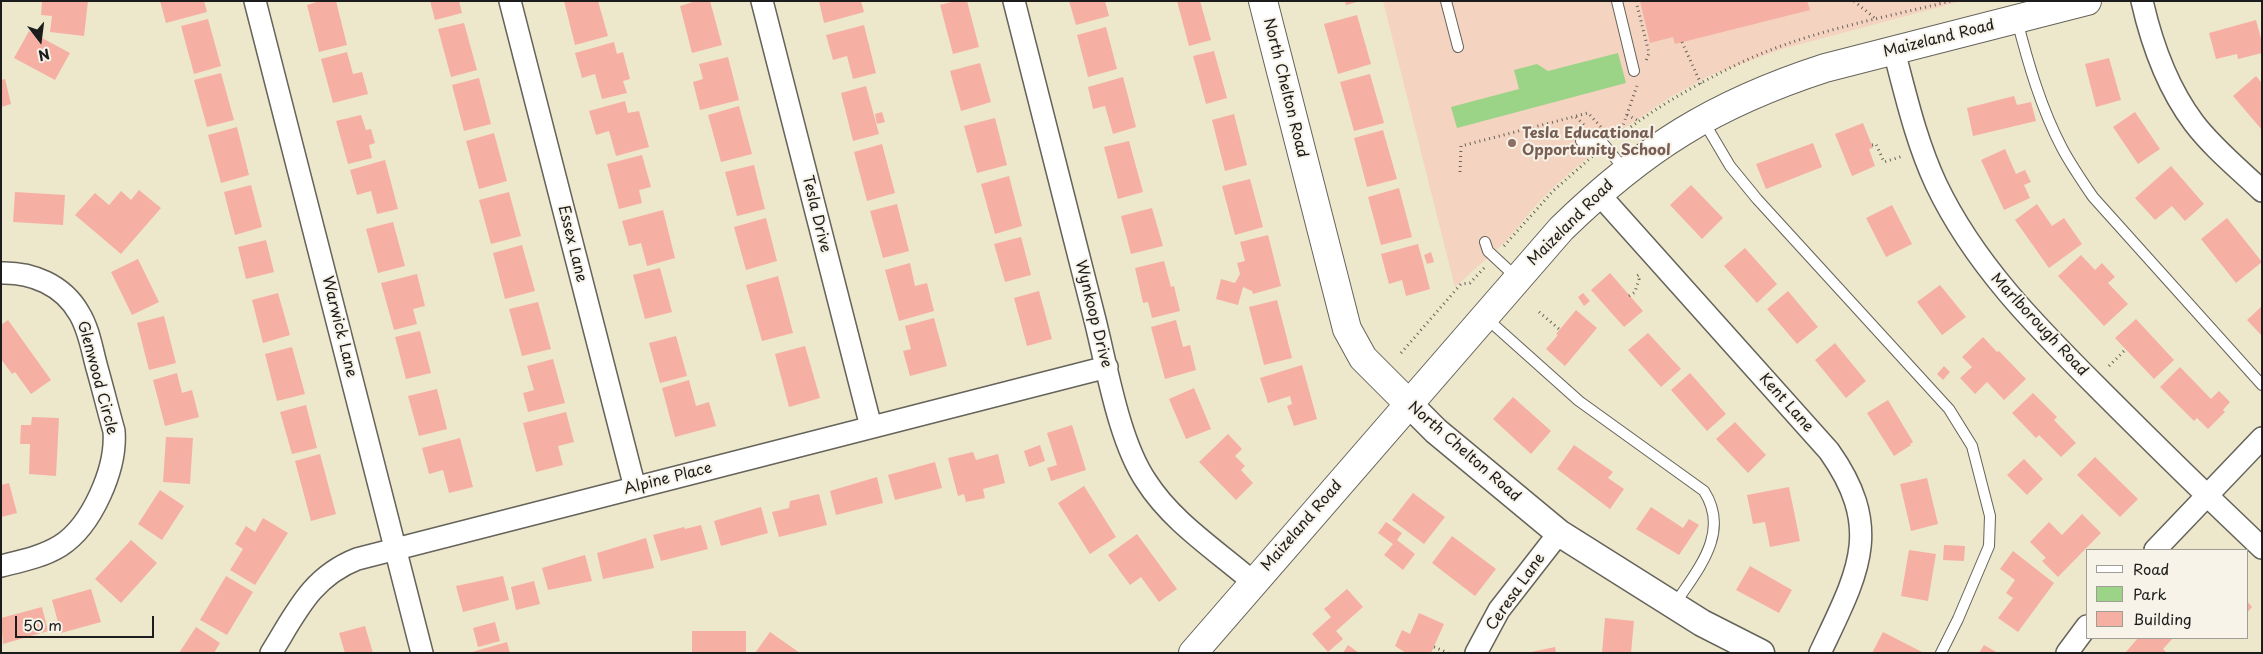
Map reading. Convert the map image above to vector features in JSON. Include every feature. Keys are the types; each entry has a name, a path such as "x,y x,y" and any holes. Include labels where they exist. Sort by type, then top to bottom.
{"main road":[{"name":"North Chelton Road","path":"1263,1 1347,329 1363,358 1408,403"},
{"name":"Maizeland Road","path":"1193,653 1252,582 1560,229 1625,170 1702,118 1790,80 2087,1"}],"street":[{"name":"Warwick Lane","path":"255,1 422,653"},
{"name":"Essex Lane","path":"510,1 635,488"},
{"name":"Tesla Drive","path":"762,1 870,427"},
{"name":"Wynkoop Drive","path":"1014,1 1107,367 1133,459 1145,481 1160,501 1178,519 1252,582"},
{"path":"2142,1 2162,66 2184,108 2195,125 2262,191"},
{"name":"Marlborough Road","path":"1894,51 1927,162 1950,211 1986,266 2034,323 2207,496 2262,548"},
{"name":"Kent Lane","path":"1598,193 1829,451 1851,484 1861,521 1862,542 1859,563 1820,653"},
{"name":"Glenwood Circle","path":"1,272 17,272 48,282 72,302 80,314 91,344 114,431 112,464 105,483 82,524 72,537 45,554 1,566"},
{"name":"Alpine Place","path":"271,653 306,597 327,574 341,565 358,559 1107,367"},
{"name":"North Chelton Road","path":"1408,403 1436,431 1559,533 1702,623 1761,653"},
{"path":"2156,549 2262,438"},
{"name":"Ceresa Lane","path":"1476,653 1499,610 1559,533"},
{"path":"2068,653 2086,627"}],"lane":[{"path":"1446,1 1458,47"},
{"path":"1617,1 1634,71"},
{"path":"2017,19 2027,57 2050,120 2062,148 2076,172 2094,197 2262,385"},
{"path":"1702,118 1730,166 1757,199 1949,409 1972,446 1990,516 1989,546 1958,619 1941,653"},
{"path":"1581,141 1600,141 1625,170"},
{"path":"1485,242 1488,251 1517,278"},
{"path":"1484,317 1579,401 1704,491 1708,498 1713,522 1711,545 1708,553 1674,606"}],"path":[{"path":"1854,1 1876,20"},
{"path":"1682,42 1701,84"},
{"path":"1460,172 1461,146 1588,113 1607,133"},
{"path":"1627,114 1639,121"},
{"path":"1872,145 1876,144 1884,162 1903,156"},
{"path":"1629,296 1635,292 1639,279 1637,276 1640,274"},
{"path":"1539,312 1559,329"},
{"path":"2109,366 2126,349"},
{"path":"1434,647 1448,653"}],"shaded area":[{"name":"Tesla Educational Opportunity School","path":"1383,1 1962,1 1782,49 1711,75 1672,96 1614,135 1557,184 1506,241 1455,287"}],"green space":[{"path":"1618,53 1626,83 1457,128 1451,107 1519,89 1514,70 1537,64 1548,71"}],"building":[{"path":"42,1 88,1 84,36 50,32 52,16 41,15"},
{"path":"160,1 204,1 207,12 166,23"},
{"path":"320,1 336,1 347,45 319,52 307,5"},
{"path":"430,1 459,1 462,13 435,20"},
{"path":"564,1 598,1 608,36 575,45"},
{"path":"696,1 710,1 722,45 692,53 680,6"},
{"path":"819,1 861,1 864,12 824,23"},
{"path":"955,1 967,1 979,47 953,54 940,5"},
{"path":"1069,1 1105,1 1109,16 1076,25"},
{"path":"1177,1 1200,1 1211,40 1189,46"},
{"path":"1345,1 1357,1 1357,2 1346,5"},
{"path":"1640,1 1807,1 1810,10 1675,44 1673,37 1650,43"},
{"path":"1357,15 1371,64 1338,74 1324,24"},
{"path":"208,19 221,66 194,74 181,26"},
{"path":"2256,20 2262,42 2262,53 2238,59 2237,54 2216,59 2209,33"},
{"path":"464,23 477,70 451,77 438,29"},
{"path":"864,25 876,73 853,79 847,56 833,60 826,35"},
{"path":"1106,27 1117,69 1088,77 1077,35"},
{"path":"29,31 70,53 55,80 14,58"},
{"path":"614,42 617,54 623,52 630,79 623,81 627,93 602,99 595,74 582,78 575,53"},
{"path":"1214,51 1227,98 1206,104 1193,56"},
{"path":"347,52 353,74 362,72 368,94 333,103 321,59"},
{"path":"728,57 739,100 700,110 693,82 703,79 699,64"},
{"path":"2109,58 2121,100 2096,107 2085,64"},
{"path":"980,63 991,102 961,111 950,71"},
{"path":"221,73 234,120 207,127 194,80"},
{"path":"1370,74 1384,123 1354,131 1340,82"},
{"path":"2256,76 2262,83 2262,130 2233,96"},
{"path":"1123,77 1136,127 1113,134 1105,106 1093,109 1088,87"},
{"path":"479,78 491,124 464,131 452,85"},
{"path":"5,79 11,104 1,107 1,80"},
{"path":"866,86 879,134 853,141 841,93"},
{"path":"2014,96 2017,105 2031,102 2036,121 1973,136 1967,108"},
{"path":"625,101 628,113 639,111 649,147 616,156 609,131 596,135 589,111"},
{"path":"739,106 752,154 721,162 708,115"},
{"path":"882,112 885,122 877,124 875,114"},
{"path":"2135,112 2160,149 2138,164 2113,127"},
{"path":"1234,114 1247,165 1225,171 1212,120"},
{"path":"361,115 366,130 371,129 375,143 369,145 372,158 348,164 336,121"},
{"path":"995,118 1007,165 977,173 964,126"},
{"path":"1863,123 1873,148 1869,149 1875,166 1852,176 1835,134"},
{"path":"237,127 249,175 221,183 208,135"},
{"path":"1383,130 1397,179 1367,187 1354,138"},
{"path":"494,133 507,181 479,189 466,141"},
{"path":"1129,141 1143,192 1118,199 1104,147"},
{"path":"1813,143 1822,167 1766,189 1756,164"},
{"path":"882,144 895,193 867,201 854,152"},
{"path":"2005,149 2016,174 2025,170 2031,182 2024,185 2030,198 2004,210 1981,160"},
{"path":"642,155 651,187 639,190 642,203 619,209 607,164"},
{"path":"385,160 398,209 377,214 371,191 357,195 350,170"},
{"path":"754,165 765,209 737,216 725,172"},
{"path":"2171,166 2204,204 2185,221 2172,206 2155,220 2135,198"},
{"path":"1009,176 1022,226 995,234 981,184"},
{"path":"1250,179 1263,227 1235,235 1222,186"},
{"path":"251,185 262,227 235,235 224,192"},
{"path":"1691,185 1723,218 1702,239 1670,205"},
{"path":"1399,188 1412,237 1381,245 1368,197"},
{"path":"139,190 161,208 121,254 75,215 95,193 109,205 121,191 131,200"},
{"path":"15,192 65,195 63,225 13,222"},
{"path":"509,192 521,236 491,244 479,200"},
{"path":"897,204 909,251 883,258 870,211"},
{"path":"2037,204 2052,226 2064,218 2082,244 2049,268 2015,220"},
{"path":"1892,205 1912,244 1886,257 1866,218"},
{"path":"1152,208 1163,246 1131,254 1121,216"},
{"path":"663,210 675,258 647,266 641,243 629,246 622,221"},
{"path":"766,218 777,261 746,270 734,227"},
{"path":"2227,218 2262,262 2236,283 2201,239"},
{"path":"393,222 405,266 378,273 366,229"},
{"path":"1268,235 1281,286 1253,294 1252,291 1243,287 1238,305 1216,299 1221,279 1235,283 1240,274 1237,263 1245,261 1240,242"},
{"path":"1021,237 1031,275 1005,282 994,244"},
{"path":"266,240 274,272 246,279 238,247"},
{"path":"1418,244 1430,289 1406,296 1402,280 1389,284 1381,254"},
{"path":"522,245 535,291 505,299 493,253"},
{"path":"1745,248 1777,284 1757,303 1724,266"},
{"path":"1431,252 1434,262 1427,264 1424,255"},
{"path":"2081,255 2095,270 2102,263 2115,277 2108,283 2128,304 2104,326 2058,276"},
{"path":"138,259 159,302 132,315 111,272"},
{"path":"1164,261 1171,287 1174,286 1180,311 1152,318 1148,302 1143,303 1135,268"},
{"path":"910,263 915,286 927,283 934,311 899,321 885,270"},
{"path":"660,268 672,312 645,319 633,275"},
{"path":"1610,273 1643,311 1624,327 1591,290"},
{"path":"417,274 425,306 413,309 417,324 394,330 381,283"},
{"path":"778,276 793,333 762,341 746,285"},
{"path":"1940,285 1966,317 1942,335 1917,302"},
{"path":"1039,291 1052,339 1027,346 1014,298"},
{"path":"1788,291 1818,327 1797,344 1767,309"},
{"path":"278,293 290,335 263,343 252,300"},
{"path":"1583,293 1590,301 1584,306 1578,297"},
{"path":"1277,300 1292,358 1264,365 1249,307"},
{"path":"538,302 551,349 522,356 509,309"},
{"path":"2262,306 2262,336 2247,320"},
{"path":"1576,310 1597,328 1565,366 1546,349"},
{"path":"164,316 176,363 149,370 137,323"},
{"path":"934,318 947,366 910,376 903,351 911,349 905,326"},
{"path":"2136,319 2174,360 2154,379 2115,338"},
{"path":"8,320 51,380 31,394 15,372 12,374 1,359 1,325"},
{"path":"1176,320 1183,347 1190,345 1196,370 1165,379 1151,327"},
{"path":"420,331 431,373 406,379 395,337"},
{"path":"1648,333 1681,369 1661,387 1628,350"},
{"path":"676,336 687,376 660,383 649,343"},
{"path":"1983,337 2026,379 2004,400 1987,382 1975,394 1960,378 1972,367 1962,357"},
{"path":"1835,343 1866,381 1846,398 1815,360"},
{"path":"805,346 820,398 789,407 775,354"},
{"path":"292,347 305,394 277,401 265,354"},
{"path":"553,359 565,403 528,412 523,393 534,390 527,366"},
{"path":"1302,365 1317,419 1294,426 1287,406 1292,404 1290,396 1268,403 1260,378"},
{"path":"1944,366 1950,372 1943,380 1937,374"},
{"path":"2180,367 2211,399 2219,391 2230,402 2223,410 2225,412 2208,429 2197,418 2194,421 2160,387"},
{"path":"177,373 182,393 192,390 199,417 165,426 153,380"},
{"path":"1690,373 1726,414 1707,431 1671,390"},
{"path":"689,380 696,406 709,402 716,426 675,437 662,388"},
{"path":"1194,388 1211,429 1186,439 1169,399"},
{"path":"437,389 447,429 419,436 408,396"},
{"path":"2033,393 2057,417 2054,420 2076,443 2061,457 2039,435 2036,438 2012,413"},
{"path":"1513,397 1551,431 1531,454 1493,419"},
{"path":"1888,400 1913,442 1894,456 1867,413"},
{"path":"306,405 317,448 292,454 280,412"},
{"path":"566,412 574,442 558,446 563,465 536,472 523,423"},
{"path":"32,417 59,418 56,476 29,474 30,444 20,444 21,425 31,425"},
{"path":"1735,422 1766,455 1748,473 1716,439"},
{"path":"1072,425 1086,470 1051,481 1047,468 1057,465 1047,433"},
{"path":"1228,434 1242,449 1235,456 1245,466 1241,470 1253,483 1236,500 1199,462"},
{"path":"166,437 193,438 190,484 163,482"},
{"path":"460,438 473,487 449,493 443,470 429,474 422,448"},
{"path":"1040,445 1045,461 1029,467 1024,451"},
{"path":"1574,445 1613,472 1608,478 1624,489 1610,509 1557,469"},
{"path":"973,452 976,460 998,454 1005,483 983,489 985,498 966,502 964,494 958,496 948,458"},
{"path":"320,454 336,514 311,521 295,461"},
{"path":"2095,457 2138,499 2120,517 2077,475"},
{"path":"2024,459 2043,479 2027,495 2007,475"},
{"path":"935,462 942,488 895,500 888,475"},
{"path":"877,477 883,503 836,515 830,491"},
{"path":"1927,478 1938,524 1911,531 1900,484"},
{"path":"9,483 17,513 1,517 1,485"},
{"path":"1084,486 1116,537 1090,554 1058,503"},
{"path":"1789,487 1800,541 1770,547 1765,522 1753,524 1747,495"},
{"path":"160,490 184,506 162,540 138,524"},
{"path":"1413,493 1445,517 1424,544 1392,520"},
{"path":"819,494 827,525 779,537 772,512 789,508 790,501"},
{"path":"761,507 768,533 721,546 714,521"},
{"path":"1651,507 1683,528 1689,519 1699,525 1679,555 1636,529"},
{"path":"2082,514 2101,533 2058,577 2042,561 2046,558 2030,542 2049,522 2062,535"},
{"path":"263,518 288,533 255,585 230,570 243,549 235,544 246,526 255,532"},
{"path":"1386,522 1402,533 1397,540 1415,554 1403,570 1384,555 1393,544 1378,533"},
{"path":"701,525 708,549 661,561 653,535 684,527 685,529"},
{"path":"1137,534 1177,589 1159,602 1141,577 1130,585 1108,555"},
{"path":"1452,536 1496,569 1475,596 1432,563"},
{"path":"646,538 654,568 603,579 597,553"},
{"path":"131,540 157,563 121,603 95,579"},
{"path":"1944,545 1965,546 1964,561 1943,560"},
{"path":"1909,550 1936,554 1928,601 1901,596"},
{"path":"2013,551 2054,583 2018,632 1998,618 2013,598 2006,593 2015,580 2000,569"},
{"path":"585,555 592,581 548,590 542,568"},
{"path":"1750,566 1792,590 1779,613 1736,590"},
{"path":"226,576 253,592 227,635 200,620"},
{"path":"503,576 509,600 463,612 456,586"},
{"path":"534,581 540,604 516,610 511,587"},
{"path":"91,589 101,622 61,633 52,600"},
{"path":"1347,589 1363,607 1336,631 1343,639 1328,652 1312,634 1331,617 1324,609"},
{"path":"2248,602 2252,607 2248,612"},
{"path":"42,607 48,631 3,644 1,618"},
{"path":"1419,613 1444,624 1431,653 1406,653 1395,646 1402,630 1410,634"},
{"path":"1605,618 1634,621 1631,653 1602,653"},
{"path":"495,622 500,641 478,647 473,628"},
{"path":"365,626 373,653 345,653 339,633"},
{"path":"196,627 220,643 214,653 179,653"},
{"path":"692,631 746,631 746,653 692,653"},
{"path":"770,632 800,653 755,653"},
{"path":"1883,632 1924,653 1872,653"},
{"path":"2137,639 2172,639 2163,649 2167,653 2125,653"},
{"path":"507,642 510,653 472,653 472,652"},
{"path":"1348,645 1359,653 1343,653"},
{"path":"1984,645 1998,653 1979,653"},
{"path":"1555,647 1556,653 1531,653 1531,652"}],"place":[{"name":"Tesla Educational Opportunity School","path":"1512,143"}]}
